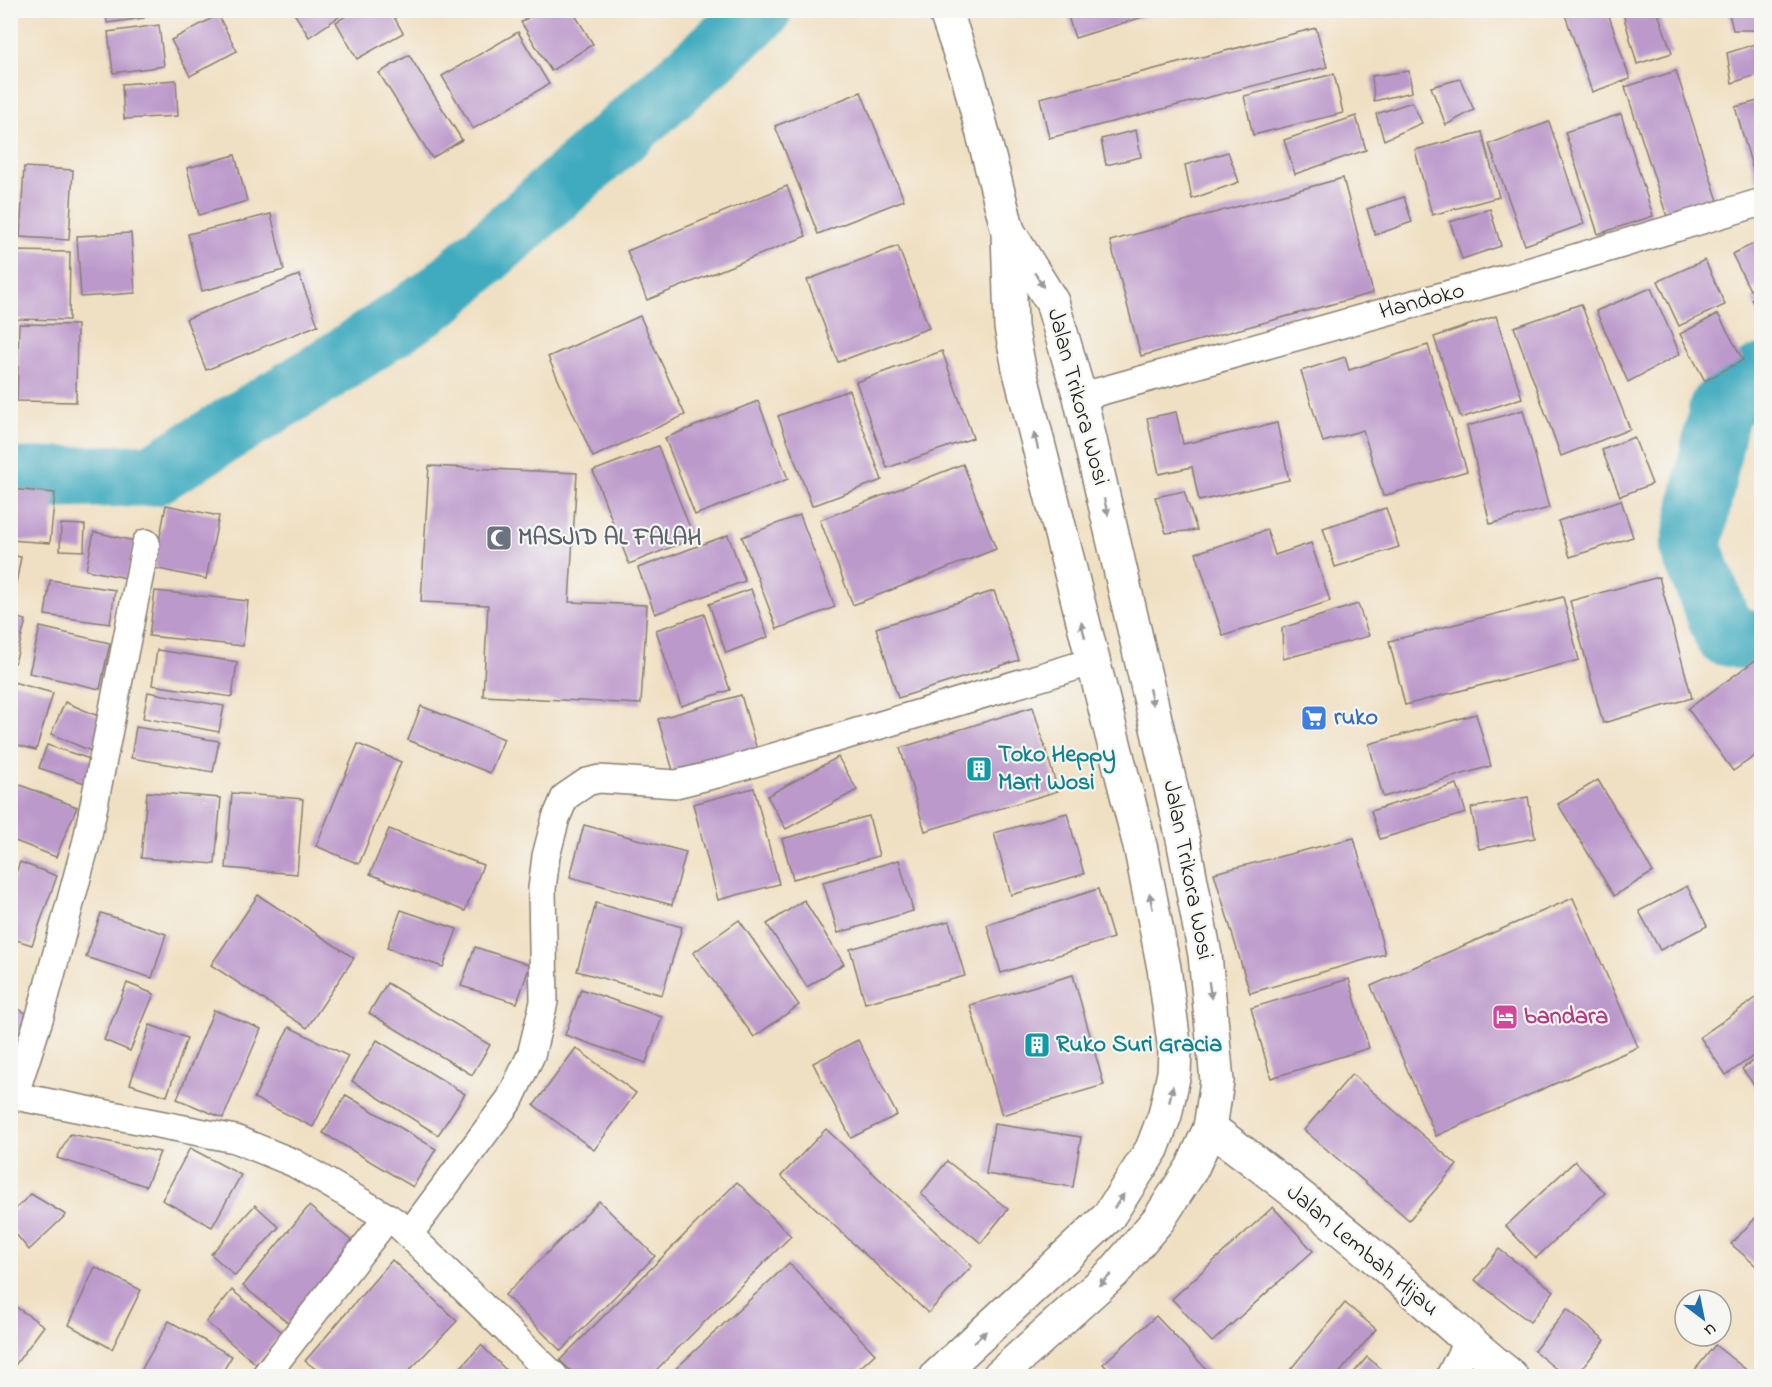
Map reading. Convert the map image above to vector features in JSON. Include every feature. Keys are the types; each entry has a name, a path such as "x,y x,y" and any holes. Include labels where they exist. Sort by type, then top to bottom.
{"main road":[{"path":"945,10 960,49 1008,231"},
{"name":"Jalan Trikora Wosi","path":"999,1377 1114,1272 1159,1219 1191,1168 1210,1128 1217,1081 1205,955 1184,839 1080,397 1052,302 1008,231"},
{"name":"Jalan Trikora Wosi","path":"937,1377 1108,1217 1152,1149 1170,1098 1175,1051 1164,968 1141,850 1091,662 1018,368 1011,327 1008,231"},
{"name":"Jalan Lembah Hijau","path":"1210,1128 1386,1267 1467,1342 1511,1377"}],"street":[{"name":"Handoko","path":"1080,397 1518,275 1761,202"},
{"path":"146,543 87,840 40,1016 12,1095 235,1139 294,1163 399,1225 554,1377"},
{"path":"265,1377 510,1099 531,1055 544,1002 542,890 546,856 556,818 565,797 574,789 599,779 676,784 707,777 1091,662"},
{"path":"1450,1377 1467,1342"}],"building":[{"path":"106,10 143,10 144,18 107,23"},
{"path":"292,10 349,10 309,37"},
{"path":"356,10 390,10 403,33 357,59 336,22"},
{"path":"540,10 572,10 593,44 551,71 521,22"},
{"path":"1066,10 1162,10 1162,11 1075,38"},
{"path":"1607,10 1630,79 1592,92 1564,12"},
{"path":"1622,10 1657,10 1672,53 1637,64"},
{"path":"1728,10 1761,10 1762,30 1733,30"},
{"path":"218,15 237,51 190,76 171,40"},
{"path":"159,25 164,66 113,73 108,32"},
{"path":"1316,28 1327,67 1049,138 1040,98"},
{"path":"518,32 549,84 473,129 442,76"},
{"path":"1762,42 1762,73 1732,83 1727,53"},
{"path":"409,55 462,140 432,158 379,73"},
{"path":"1409,71 1412,92 1374,101 1372,76"},
{"path":"1676,71 1720,207 1669,223 1625,87"},
{"path":"1334,74 1343,113 1253,135 1244,96"},
{"path":"1460,79 1474,110 1446,125 1431,87"},
{"path":"176,80 178,116 124,119 122,84"},
{"path":"861,92 904,200 818,234 775,126"},
{"path":"1762,100 1762,180 1756,181 1735,107"},
{"path":"1412,102 1422,123 1384,140 1376,114"},
{"path":"1621,114 1653,216 1598,234 1565,132"},
{"path":"1356,116 1366,150 1295,174 1284,140"},
{"path":"1549,122 1584,224 1525,245 1489,144"},
{"path":"1136,130 1141,157 1106,165 1101,139"},
{"path":"1482,132 1499,197 1432,215 1415,150"},
{"path":"1228,152 1239,182 1192,199 1185,165"},
{"path":"235,155 247,201 199,215 187,168"},
{"path":"24,167 73,170 69,240 20,237"},
{"path":"1343,178 1373,293 1141,356 1110,241"},
{"path":"787,186 806,236 647,300 627,251"},
{"path":"1404,197 1412,222 1375,235 1367,209"},
{"path":"1490,209 1501,246 1462,259 1450,222"},
{"path":"271,214 284,270 202,291 188,234"},
{"path":"131,233 135,293 81,297 77,236"},
{"path":"1762,240 1762,284 1750,290 1732,254"},
{"path":"898,246 929,328 838,362 807,280"},
{"path":"14,251 70,252 69,320 12,319"},
{"path":"1705,260 1725,305 1679,326 1658,281"},
{"path":"299,275 318,325 206,370 186,319"},
{"path":"1651,288 1680,354 1628,382 1596,311"},
{"path":"1762,294 1762,320 1751,299"},
{"path":"1581,304 1630,429 1561,456 1514,327"},
{"path":"1718,314 1743,360 1705,381 1680,334"},
{"path":"640,316 685,415 593,457 548,357"},
{"path":"1496,316 1522,398 1461,418 1434,337"},
{"path":"19,324 77,325 76,402 17,401"},
{"path":"1428,345 1467,471 1383,496 1363,430 1323,442 1301,371 1345,357 1349,370"},
{"path":"942,351 973,438 887,468 856,382"},
{"path":"849,390 882,480 812,506 778,416"},
{"path":"758,401 788,479 695,515 665,438"},
{"path":"1523,410 1549,508 1490,524 1467,426"},
{"path":"1176,412 1183,444 1277,423 1289,480 1199,501 1192,467 1159,474 1147,418"},
{"path":"1634,437 1652,484 1620,496 1602,450"},
{"path":"658,446 694,538 629,564 593,471"},
{"path":"963,464 996,549 853,605 820,520"},
{"name":"MASJID AL FALAH","path":"429,466 577,473 569,602 647,605 641,704 483,696 488,605 421,602"},
{"path":"10,489 55,493 50,543 10,540"},
{"path":"1184,491 1197,530 1166,533 1155,497"},
{"path":"1621,500 1633,537 1570,557 1558,521"},
{"path":"166,505 219,516 206,579 154,568"},
{"path":"1386,508 1399,547 1335,567 1323,528"},
{"path":"800,515 835,607 777,629 742,537"},
{"path":"61,524 85,525 84,551 60,550"},
{"path":"1267,530 1275,555 1311,543 1330,601 1223,636 1196,553"},
{"path":"94,532 135,541 127,578 86,570"},
{"path":"728,535 745,581 655,614 638,568"},
{"path":"10,555 21,557 13,599 10,599"},
{"path":"1659,577 1692,698 1603,723 1570,601"},
{"path":"50,580 115,590 110,624 45,615"},
{"path":"751,589 768,637 726,653 709,604"},
{"path":"155,591 248,601 243,646 149,636"},
{"path":"994,591 1019,660 898,698 876,628"},
{"path":"1563,597 1579,660 1405,705 1389,641"},
{"path":"1358,604 1369,636 1283,659 1282,628"},
{"path":"704,614 730,690 681,706 656,630"},
{"path":"10,616 26,620 15,663 10,661"},
{"path":"40,627 110,643 100,689 29,673"},
{"path":"157,650 237,662 232,697 152,685"},
{"path":"1757,659 1762,665 1762,751 1733,771 1688,709"},
{"path":"13,682 53,693 36,750 10,743 10,692"},
{"path":"148,692 224,706 219,732 143,718"},
{"path":"741,695 759,757 676,781 658,719"},
{"path":"65,702 105,719 91,751 51,734"},
{"path":"421,706 504,739 490,773 408,740"},
{"name":"Toko Heppy Mart Wosi","path":"1033,707 1058,791 925,831 900,748"},
{"path":"1476,714 1491,766 1383,797 1369,744"},
{"path":"136,727 219,741 213,772 131,758"},
{"path":"358,744 401,762 359,864 316,846"},
{"path":"47,745 96,761 88,784 39,768"},
{"path":"838,757 857,790 786,829 767,796"},
{"path":"1598,780 1653,872 1614,896 1558,804"},
{"path":"10,781 77,807 56,857 10,839"},
{"path":"1457,784 1466,813 1380,839 1371,811"},
{"path":"754,788 779,884 718,900 693,804"},
{"path":"147,792 221,798 215,864 141,858"},
{"path":"232,793 303,799 297,874 226,868"},
{"path":"1528,797 1535,838 1479,849 1471,808"},
{"path":"1067,813 1084,874 1011,895 994,833"},
{"path":"869,816 879,856 793,879 782,839"},
{"path":"584,825 686,852 672,905 570,877"},
{"path":"389,829 483,865 465,911 370,874"},
{"path":"1354,838 1385,954 1250,993 1214,873"},
{"path":"899,860 913,911 838,933 823,882"},
{"path":"20,862 57,876 32,945 10,938 10,888"},
{"path":"1687,886 1707,926 1660,950 1639,911"},
{"path":"1098,889 1113,938 1001,973 987,925"},
{"path":"258,895 354,958 307,1028 211,965"},
{"name":"bandara","path":"1573,898 1638,1047 1436,1136 1371,986"},
{"path":"804,900 844,964 807,987 767,924"},
{"path":"596,903 682,927 662,995 577,971"},
{"path":"401,910 457,929 443,967 387,948"},
{"path":"101,913 166,934 152,978 86,957"},
{"path":"739,920 799,1005 754,1037 693,953"},
{"path":"949,921 965,976 865,1003 850,949"},
{"path":"475,947 530,965 517,1003 461,986"},
{"name":"Ruko Suri Gracia","path":"1073,975 1104,1085 1002,1115 970,1005"},
{"path":"1349,979 1369,1048 1271,1078 1251,1008"},
{"path":"127,983 154,994 130,1051 104,1040"},
{"path":"387,983 490,1045 472,1075 369,1013"},
{"path":"581,989 662,1017 646,1063 565,1035"},
{"path":"1759,996 1762,999 1762,1050 1726,1075 1700,1037"},
{"path":"10,1005 38,1019 10,1080"},
{"path":"214,1010 261,1029 223,1118 177,1099"},
{"path":"150,1025 187,1038 167,1096 130,1084"},
{"path":"289,1027 348,1056 313,1127 254,1098"},
{"path":"377,1040 465,1094 438,1135 352,1081"},
{"path":"858,1040 897,1115 851,1138 813,1063"},
{"path":"576,1048 636,1093 594,1150 534,1105"},
{"path":"1762,1054 1762,1095 1742,1069"},
{"path":"1352,1074 1457,1165 1409,1220 1304,1130"},
{"path":"346,1095 436,1149 413,1187 323,1133"},
{"path":"994,1124 1081,1137 1073,1187 986,1174"},
{"path":"826,1129 972,1266 928,1313 781,1176"},
{"path":"70,1134 160,1152 146,1186 57,1158"},
{"path":"190,1148 241,1175 212,1227 162,1200"},
{"path":"947,1161 1008,1209 981,1243 921,1194"},
{"path":"1575,1161 1605,1193 1536,1258 1506,1226"},
{"path":"737,1182 791,1236 650,1376 576,1376 560,1360"},
{"path":"31,1194 66,1215 29,1250 10,1227 10,1214"},
{"path":"599,1201 655,1256 561,1351 505,1295"},
{"path":"255,1205 279,1227 235,1276 211,1254"},
{"path":"309,1206 359,1247 293,1327 243,1286"},
{"path":"1273,1207 1313,1251 1212,1342 1172,1299"},
{"path":"1762,1211 1762,1271 1731,1244"},
{"path":"1499,1249 1554,1291 1530,1322 1475,1280"},
{"path":"392,1260 457,1321 404,1376 325,1376 305,1361"},
{"path":"789,1263 875,1354 851,1376 668,1376"},
{"path":"95,1267 141,1290 112,1349 69,1325"},
{"path":"232,1290 282,1332 256,1364 206,1322"},
{"path":"10,1303 44,1326 10,1372"},
{"path":"1345,1303 1376,1329 1337,1376 1285,1376"},
{"path":"1567,1309 1605,1340 1576,1376 1565,1376 1534,1351"},
{"path":"1156,1316 1210,1373 1206,1376 1114,1376 1103,1364"},
{"path":"169,1321 232,1356 220,1376 138,1376"},
{"path":"481,1345 512,1376 453,1376"},
{"path":"1713,1348 1719,1348 1754,1376 1690,1376"},
{"path":"1367,1357 1390,1376 1351,1376"}],"waterway":[{"path":"10,479 153,475 317,376 437,297 761,10"},
{"path":"1762,375 1720,407 1691,549 1725,635 1762,643"}],"place":[{"name":"MASJID AL FALAH","path":"499,538"},
{"name":"ruko","path":"1314,718"},
{"name":"Toko Heppy Mart Wosi","path":"979,769"},
{"name":"bandara","path":"1505,1017"},
{"name":"Ruko Suri Gracia","path":"1037,1045"}]}
